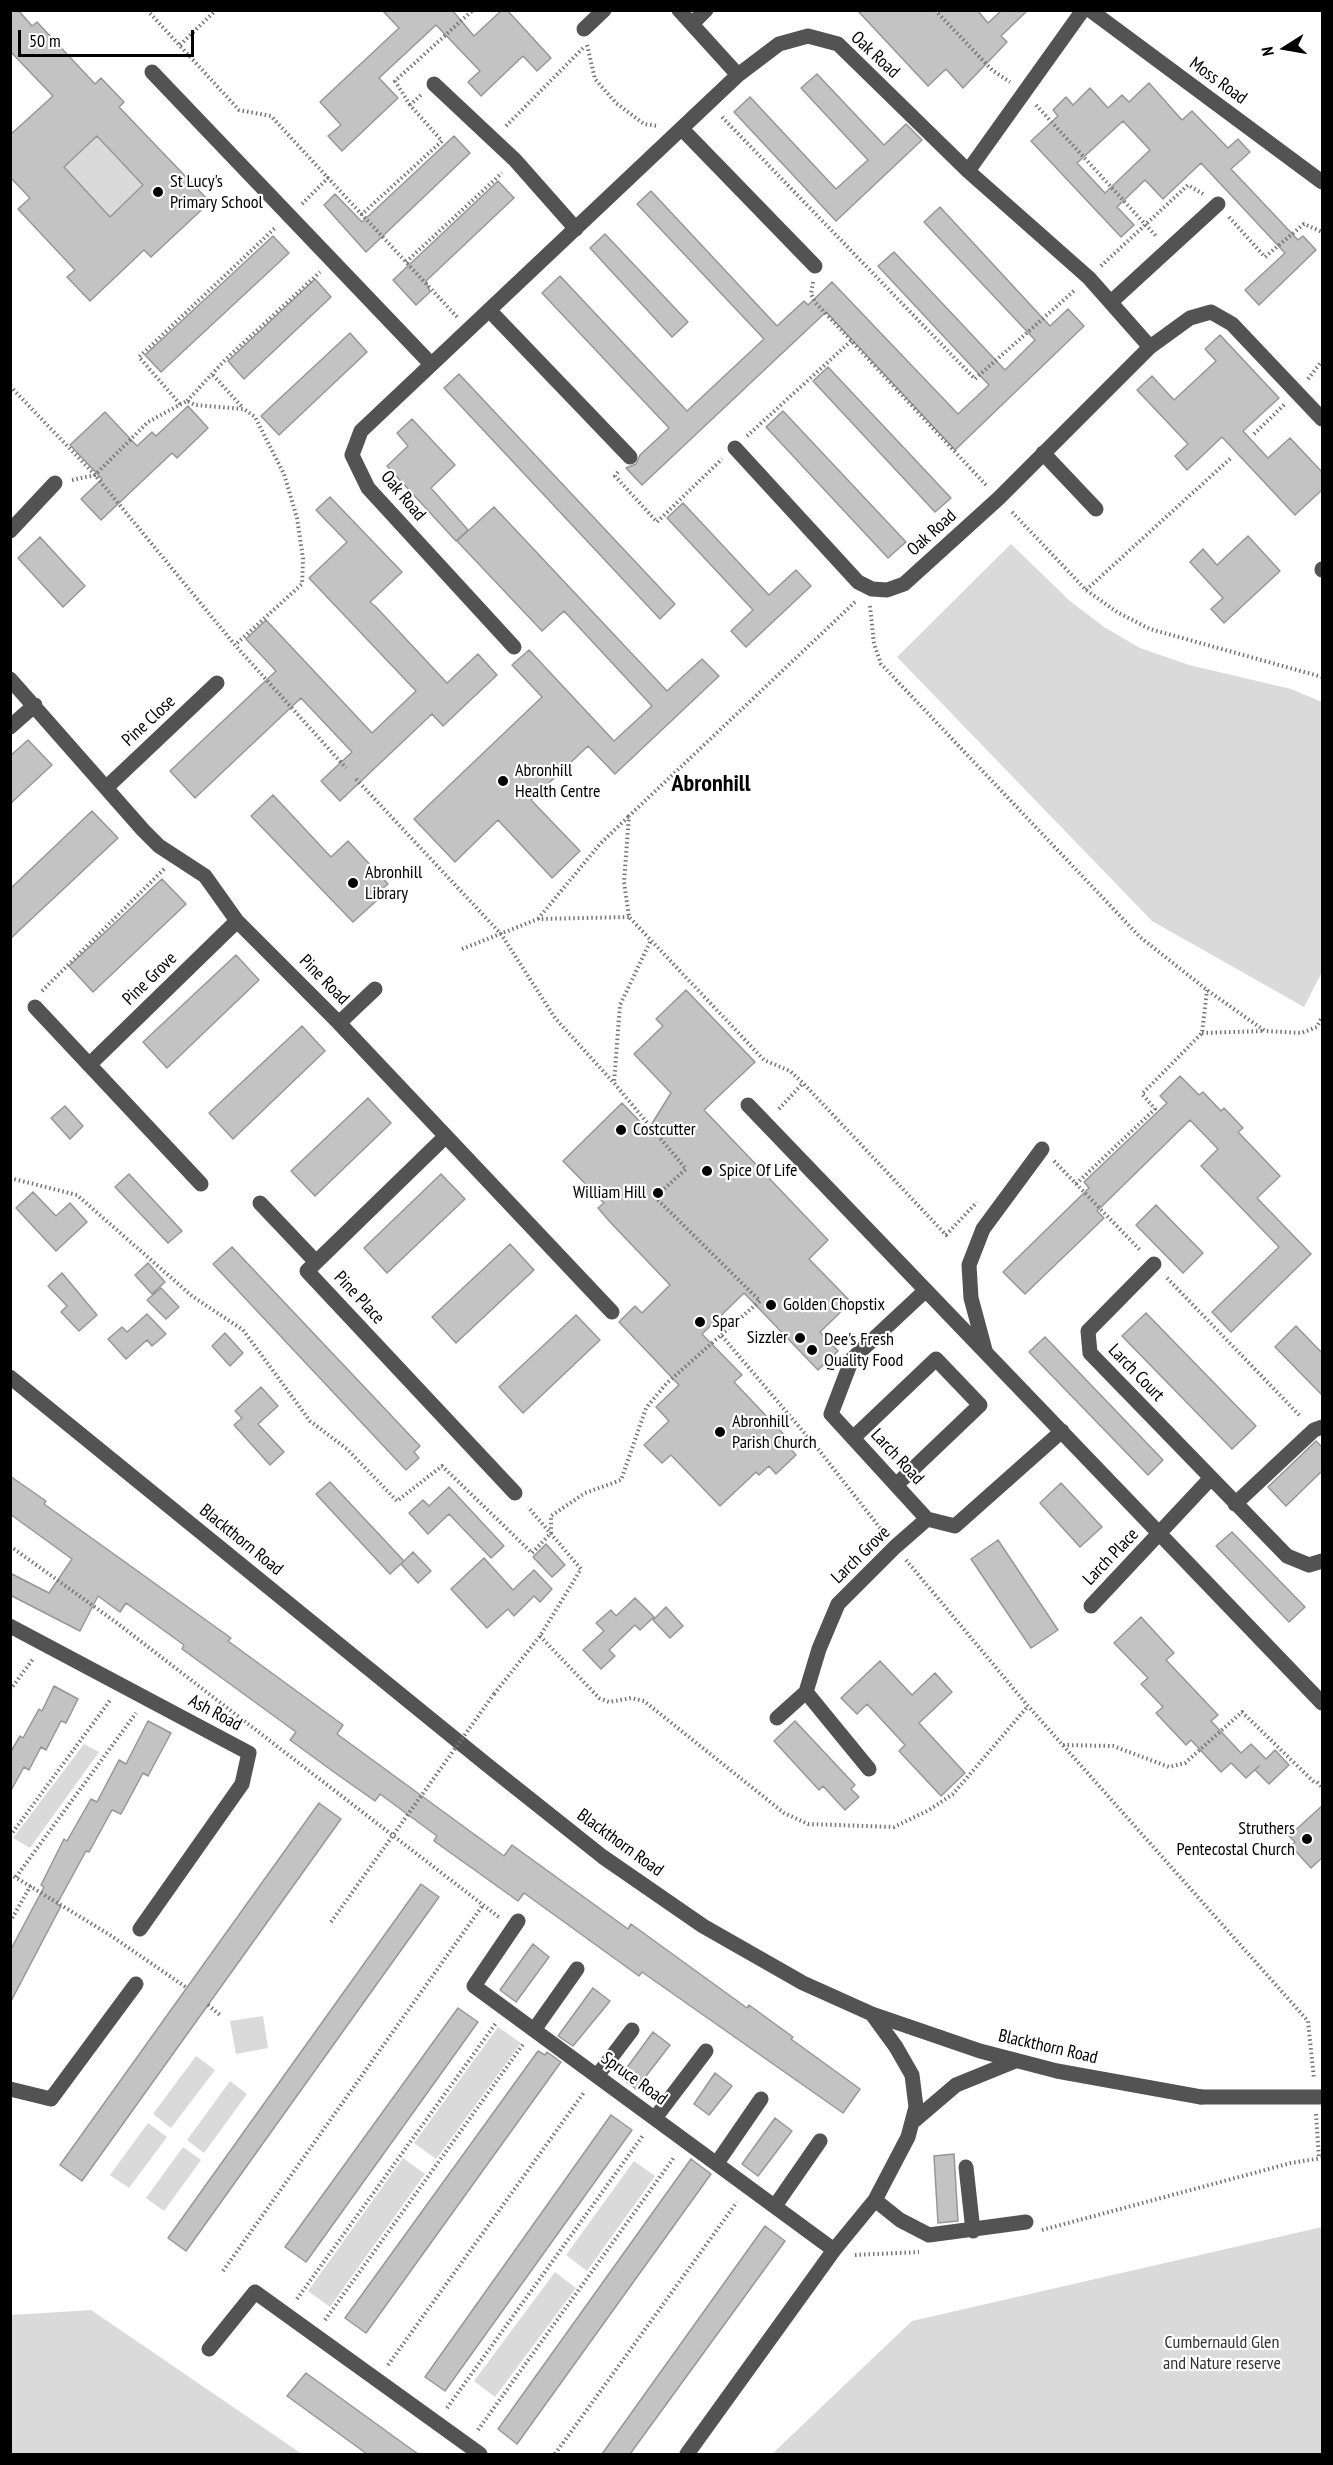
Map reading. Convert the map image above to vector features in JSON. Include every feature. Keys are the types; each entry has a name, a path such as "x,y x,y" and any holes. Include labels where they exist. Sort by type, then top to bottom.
{"street":[{"path":"586,37 604,10"},
{"path":"680,10 738,75"},
{"path":"693,23 706,10"},
{"path":"968,171 1083,10"},
{"name":"Moss Road","path":"1090,10 1323,182"},
{"name":"Oak Road","path":"514,647 368,488 352,455 361,431 430,363 576,229 738,75 779,44 808,36 838,44 968,171 1089,278 1150,347"},
{"path":"152,72 430,363"},
{"path":"434,84 515,160 576,229"},
{"path":"682,129 815,266"},
{"path":"1111,302 1218,204"},
{"path":"489,310 630,457"},
{"name":"Oak Road","path":"871,595 904,584 999,498 1150,347 1190,318 1211,312 1232,324 1323,419"},
{"path":"735,448 871,595"},
{"path":"1043,453 1096,509"},
{"path":"10,531 55,483"},
{"name":"Pine Road","path":"10,679 108,786 143,830 176,858 205,876 237,921 339,1023 612,1311"},
{"name":"Pine Close","path":"108,786 217,683"},
{"path":"10,727 35,705"},
{"name":"Pine Grove","path":"89,1065 237,921"},
{"path":"339,1023 375,989"},
{"path":"35,1007 201,1184"},
{"path":"748,1105 1323,1703"},
{"name":"Pine Place","path":"446,1136 307,1271 515,1493"},
{"path":"985,1351 971,1298 969,1265 983,1229 1042,1149"},
{"path":"260,1203 316,1262"},
{"name":"Larch Court","path":"1154,1264 1088,1331 1090,1353 1287,1556 1309,1565 1323,1561"},
{"name":"Larch Road","path":"926,1290 852,1359 831,1414 927,1519"},
{"path":"853,1438 936,1359 980,1405 896,1485"},
{"name":"Blackthorn Road","path":"10,1377 603,1857 703,1926 803,1983 872,2014 1015,2061 1057,2071 1201,2097 1318,2098"},
{"path":"1235,1503 1318,1429"},
{"path":"927,1519 955,1526 1062,1431"},
{"path":"1160,1534 1210,1479"},
{"name":"Larch Grove","path":"806,1692 819,1649 838,1604 895,1547 927,1519"},
{"name":"Larch Place","path":"1091,1606 1160,1534"},
{"name":"Ash Road","path":"10,1626 249,1753 242,1784 140,1929"},
{"path":"777,1718 806,1692 869,1769"},
{"name":"Spruce Road","path":"516,1925 474,1986 834,2250"},
{"path":"534,2030 577,1969"},
{"path":"10,2089 51,2099 136,1984"},
{"path":"872,2014 896,2047 912,2075 916,2092 915,2120"},
{"path":"597,2076 632,2030"},
{"path":"655,2118 706,2051"},
{"path":"687,2454 834,2250 874,2200 915,2120 956,2085 1015,2061"},
{"path":"717,2163 761,2099"},
{"path":"775,2206 820,2141"},
{"path":"966,2167 973,2230"},
{"path":"874,2200 900,2220 929,2235 1030,2227"},
{"path":"208,2349 255,2292 480,2454"}],"path":[{"path":"147,10 239,110 271,116 468,329"},
{"path":"180,45 216,10"},
{"path":"362,215 442,141 410,105 395,81 473,10"},
{"path":"935,10 992,70 1024,92 1168,249"},
{"path":"586,37 595,79 616,103 644,124 682,129"},
{"path":"493,140 586,37"},
{"path":"410,105 434,84"},
{"path":"709,103 975,379 1089,278 1188,185 1218,204 1265,258 1304,224 1323,232"},
{"path":"406,262 515,160"},
{"path":"180,404 139,357 288,213 328,178"},
{"path":"55,483 95,475 148,422 187,401 226,359 332,260"},
{"path":"815,266 811,294 815,302 1086,590 1117,612 1150,629 1323,677"},
{"path":"213,375 244,409 255,417 284,474 297,518 303,559 302,584 235,645"},
{"path":"10,386 95,475 235,645 346,768"},
{"path":"1254,434 1298,391"},
{"path":"187,401 195,405 244,409"},
{"path":"1086,590 1232,457"},
{"path":"538,919 600,844 859,598 871,595 874,644 881,664 1140,937 1264,1031"},
{"path":"10,1178 77,1195 192,1296 243,1330 310,1420 347,1449 397,1501 442,1466 532,1553 551,1533 551,1516 585,1493 621,1480 646,1408 666,1384 760,1301 656,1197 686,1169 614,1083 555,1018 501,934 356,779"},
{"path":"629,816 624,882 629,917 650,942 764,1060 790,1071 803,1083 946,1235 978,1201"},
{"path":"35,1007 44,987 176,858"},
{"path":"462,949 538,919 629,917"},
{"path":"614,1083 620,1005 650,942"},
{"path":"1076,1184 1155,1109 1142,1094 1202,1033 1207,990"},
{"path":"1202,1033 1264,1031 1300,1033 1317,1027 1323,1017"},
{"path":"772,1129 779,1107 803,1083"},
{"path":"1042,1149 1318,1429"},
{"path":"721,1335 818,1449 895,1547 1029,1706 1308,2021 1318,2098 1321,2158 1291,2163 1030,2227"},
{"path":"331,1922 494,1694 540,1636 581,1569 515,1493"},
{"path":"10,1546 117,1623 483,1905 516,1925"},
{"path":"540,1636 599,1698 609,1702 631,1698 644,1701 784,1813 808,1824 894,1827 929,1810 953,1794 1029,1706"},
{"path":"10,1690 44,1644"},
{"path":"10,1836 121,1685"},
{"path":"16,1877 147,1699"},
{"path":"1062,1744 1113,1746 1169,1767 1185,1763 1242,1712 1316,1783 1323,1787"},
{"path":"10,1874 110,1935 187,1988"},
{"path":"10,1922 31,1885"},
{"path":"223,2271 483,1905"},
{"path":"208,2005 220,2015"},
{"path":"286,2315 506,2009"},
{"path":"315,2335 534,2030"},
{"path":"377,2380 597,2076"},
{"path":"436,2423 655,2118"},
{"path":"467,2445 685,2141"},
{"path":"555,2454 748,2186"},
{"path":"834,2250 850,2255 920,2251"}],"green space":[{"path":"97,136 143,185 110,217 64,167"},
{"path":"1011,544 1070,601 1104,627 1140,648 1189,665 1291,689 1322,702 1322,972 1304,1007 1152,921 897,657"},
{"path":"84,1744 99,1752 30,1848 13,1838"},
{"path":"263,2016 268,2048 236,2054 230,2021"},
{"path":"498,2027 521,2043 436,2159 414,2143"},
{"path":"196,2056 215,2070 171,2128 153,2114"},
{"path":"230,2081 247,2094 204,2153 187,2140"},
{"path":"148,2123 167,2137 129,2188 110,2175"},
{"path":"183,2147 201,2160 164,2211 146,2198"},
{"path":"403,2158 425,2174 330,2307 308,2291"},
{"path":"634,2161 655,2176 587,2271 566,2255"},
{"name":"Cumbernauld Glen and Nature reserve","path":"1322,2227 1322,2454 772,2454 912,2321"},
{"path":"555,2272 576,2288 495,2397 474,2381"},
{"path":"91,2310 302,2454 11,2454 11,2315"}],"building":[{"path":"10,10 18,10 32,26 37,22 95,84 101,78 124,102 119,107 210,202 151,257 144,250 90,301 67,277 75,270 18,209 30,198 10,177 10,135 53,96 10,51","holes":["97,136 143,185 110,217 64,167"]},
{"path":"382,10 452,10 474,36 502,10 507,10 551,58 537,71 523,56 481,96 468,82 480,71 436,25 379,78 398,98 342,151 328,136 341,125 320,102 399,28"},
{"path":"857,10 977,10 988,23 1002,10 1028,10 1001,36 1007,42 963,88 946,69 928,86"},
{"path":"817,74 884,145 906,124 922,140 836,221 734,112 750,97 836,189 868,160 801,88"},
{"path":"1149,83 1182,120 1192,111 1228,148 1238,139 1250,152 1231,169 1298,240 1303,236 1316,250 1259,305 1245,290 1285,253 1201,163 1163,199 1145,180 1117,207 1134,225 1121,237 1031,141 1058,116 1053,110 1066,97 1073,105 1090,88 1108,108 1122,95 1129,102","holes":["1123,121 1150,150 1105,193 1077,163"]},
{"path":"454,136 470,153 366,252 324,205 335,194 362,222"},
{"path":"498,181 514,198 426,281 430,292 416,305 393,280"},
{"path":"651,191 777,326 804,301 808,305 832,282 958,414 989,385 878,266 894,252 1005,370 1035,340 924,222 940,207 1050,326 1068,309 1084,326 955,450 826,312 642,485 626,468 636,464 640,455 669,428 542,293 560,276 687,411 764,339 637,204"},
{"path":"605,234 688,322 672,337 590,248"},
{"path":"273,236 289,253 161,372 145,355"},
{"path":"315,279 331,297 244,379 228,361"},
{"path":"350,333 367,352 279,435 261,416"},
{"path":"1220,335 1279,398 1243,431 1268,458 1290,438 1323,473 1323,489 1295,515 1222,437 1187,470 1175,456 1188,444 1137,390 1152,376 1174,400 1216,361 1205,349"},
{"path":"828,367 951,498 935,512 813,381"},
{"path":"459,374 675,604 660,619 444,388"},
{"path":"188,406 208,428 177,458 172,453 101,520 81,499 102,479 70,445 105,412 137,446 152,432 156,436"},
{"path":"783,411 906,542 888,558 766,427"},
{"path":"412,419 455,465 431,488 468,530 456,541 387,466 408,446 397,433"},
{"path":"330,497 402,572 370,602 447,683 478,654 497,675 443,726 432,714 340,801 321,781 352,752 301,698 195,798 170,771 276,671 246,639 266,620 372,733 416,691 309,578 347,542 316,510"},
{"path":"683,503 769,595 796,570 811,586 746,647 731,631 753,610 667,518"},
{"path":"494,507 667,691 702,659 719,676 615,774 588,746 531,800 580,851 552,878 498,820 455,862 414,819 542,697 512,665 529,650 614,741 652,706 564,611 542,631 457,541"},
{"path":"1248,536 1280,571 1224,623 1211,609 1223,598 1190,562 1203,549 1217,565"},
{"path":"40,537 85,586 63,607 18,558"},
{"path":"28,740 52,765 10,804 10,756"},
{"path":"273,795 331,857 348,841 388,884 382,889 385,893 353,922 251,816"},
{"path":"92,811 118,838 10,939 10,889"},
{"path":"162,879 186,904 93,992 69,966"},
{"path":"236,955 259,980 167,1068 143,1042"},
{"path":"686,990 755,1062 704,1110 828,1240 809,1259 851,1302 820,1332 838,1351 818,1370 744,1293 702,1334 742,1375 734,1382 792,1443 789,1447 796,1455 776,1474 769,1466 759,1475 756,1472 720,1506 671,1455 662,1463 644,1445 669,1421 656,1407 679,1385 619,1322 635,1306 642,1313 670,1285 598,1208 604,1203 563,1161 622,1103 648,1130 671,1093 634,1054 663,1026 656,1019"},
{"path":"302,1026 325,1051 233,1139 209,1113"},
{"path":"1180,1076 1199,1095 1203,1092 1221,1111 1224,1108 1243,1128 1238,1132 1280,1176 1257,1198 1311,1254 1231,1332 1212,1312 1279,1247 1201,1166 1218,1149 1190,1120 1097,1211 1104,1218 1025,1294 1003,1272 1089,1188 1084,1182 1167,1103 1160,1096"},
{"path":"368,1098 391,1123 315,1196 291,1171"},
{"path":"65,1106 83,1126 70,1139 51,1118"},
{"path":"129,1174 182,1231 168,1243 115,1187"},
{"path":"441,1174 465,1199 387,1273 364,1248"},
{"path":"33,1192 56,1216 70,1203 87,1222 56,1251 16,1208"},
{"path":"1156,1205 1203,1253 1183,1273 1136,1225"},
{"path":"510,1244 534,1270 456,1343 432,1317"},
{"path":"232,1247 420,1446 414,1452 419,1458 406,1470 213,1264"},
{"path":"148,1263 165,1282 152,1294 135,1275"},
{"path":"62,1273 97,1315 79,1331 61,1312 67,1306 48,1286"},
{"path":"161,1288 179,1307 166,1319 147,1300"},
{"path":"1146,1313 1256,1426 1232,1449 1122,1336"},
{"path":"147,1314 166,1334 152,1346 147,1340 126,1359 108,1339 122,1327 127,1332"},
{"path":"576,1315 600,1340 523,1413 499,1387"},
{"path":"1296,1326 1323,1354 1323,1396 1275,1347"},
{"path":"225,1333 243,1353 230,1366 212,1346"},
{"path":"1045,1337 1163,1460 1148,1475 1029,1352"},
{"path":"261,1387 278,1406 258,1424 284,1452 270,1465 234,1425 242,1418 235,1411"},
{"path":"1316,1441 1323,1448 1323,1470 1286,1506 1268,1487"},
{"path":"10,1476 46,1501 44,1504 231,1638 228,1641 343,1725 337,1734 504,1856 512,1845 628,1929 631,1924 747,2008 749,2005 793,2037 791,2039 860,2089 843,2113 642,1972 639,1976 524,1893 518,1901 434,1841 437,1836 380,1794 375,1801 338,1775 290,1740 296,1732 182,1649 184,1645 126,1603 120,1612 98,1596 80,1631 10,1595 10,1573 49,1593 72,1559 10,1514"},
{"path":"330,1482 404,1561 390,1574 316,1494"},
{"path":"1061,1483 1102,1527 1080,1547 1040,1503"},
{"path":"449,1487 504,1546 491,1558 449,1514 428,1534 409,1513 423,1500 429,1506"},
{"path":"1232,1532 1305,1607 1289,1622 1216,1546"},
{"path":"998,1540 1058,1630 1031,1648 971,1559"},
{"path":"546,1544 565,1565 552,1577 533,1557"},
{"path":"413,1552 431,1571 418,1583 401,1564"},
{"path":"484,1558 513,1590 534,1570 552,1589 540,1602 534,1596 514,1616 508,1609 487,1628 451,1589"},
{"path":"635,1598 654,1617 640,1630 635,1625 609,1650 615,1656 601,1669 583,1650 604,1631 596,1623 611,1610 616,1616"},
{"path":"666,1607 683,1626 670,1638 653,1620"},
{"path":"1141,1617 1174,1653 1166,1660 1218,1715 1211,1721 1241,1753 1251,1744 1266,1759 1275,1750 1289,1765 1269,1784 1255,1770 1259,1766 1246,1778 1231,1763 1221,1772 1191,1740 1186,1745 1156,1713 1163,1707 1141,1684 1148,1678 1114,1643"},
{"path":"880,1661 912,1695 935,1673 952,1692 919,1723 965,1773 941,1796 899,1751 905,1745 867,1704 857,1714 841,1698"},
{"path":"54,1686 78,1699 66,1723 61,1721 46,1750 41,1747 29,1770 24,1767 10,1792 10,1753 20,1736 23,1738 39,1709 42,1711"},
{"path":"148,1721 171,1733 148,1776 143,1773 121,1814 112,1810 89,1852 86,1851 57,1904 61,1906 10,2003 10,1951 44,1887 41,1885 64,1839 67,1841 91,1799 97,1802 119,1760 126,1764"},
{"path":"795,1721 855,1785 851,1789 859,1797 845,1810 823,1786 819,1790 774,1741"},
{"path":"319,1803 341,1819 82,2181 60,2165"},
{"name":"Struthers Pentecostal Church","path":"1323,1805 1323,1857 1311,1868 1291,1846 1295,1842 1289,1836"},
{"path":"421,1884 439,1897 186,2251 168,2238"},
{"path":"533,1944 549,1957 516,2002 500,1990"},
{"path":"593,1988 610,2001 573,2046 558,2036"},
{"path":"458,2008 478,2022 306,2262 285,2247"},
{"path":"653,2032 670,2045 636,2089 620,2077"},
{"path":"538,2051 545,2055 547,2052 561,2062 366,2333 345,2318"},
{"path":"715,2073 732,2086 709,2115 694,2104"},
{"path":"611,2115 632,2130 445,2391 425,2377"},
{"path":"775,2118 792,2131 758,2176 742,2164"},
{"path":"954,2154 958,2221 938,2223 934,2156"},
{"path":"691,2159 711,2174 517,2444 498,2429"},
{"path":"765,2226 785,2241 630,2454 602,2454"},
{"path":"306,2373 418,2454 367,2454 287,2396"}],"place":[{"name":"St Lucy's Primary School","path":"158,192"},
{"name":"Abronhill Health Centre","path":"503,781"},
{"name":"Abronhill Library","path":"353,883"},
{"name":"Costcutter","path":"621,1130"},
{"name":"Spice Of Life","path":"707,1171"},
{"name":"William Hill","path":"658,1193"},
{"name":"Golden Chopstix","path":"771,1305"},
{"name":"Spar","path":"700,1322"},
{"name":"Sizzler","path":"800,1338"},
{"name":"Dee's Fresh Quality Food","path":"812,1350"},
{"name":"Abronhill Parish Church","path":"720,1432"},
{"name":"Struthers Pentecostal Church","path":"1307,1839"}],"district":[{"name":"Abronhill","path":"711,784"}]}
